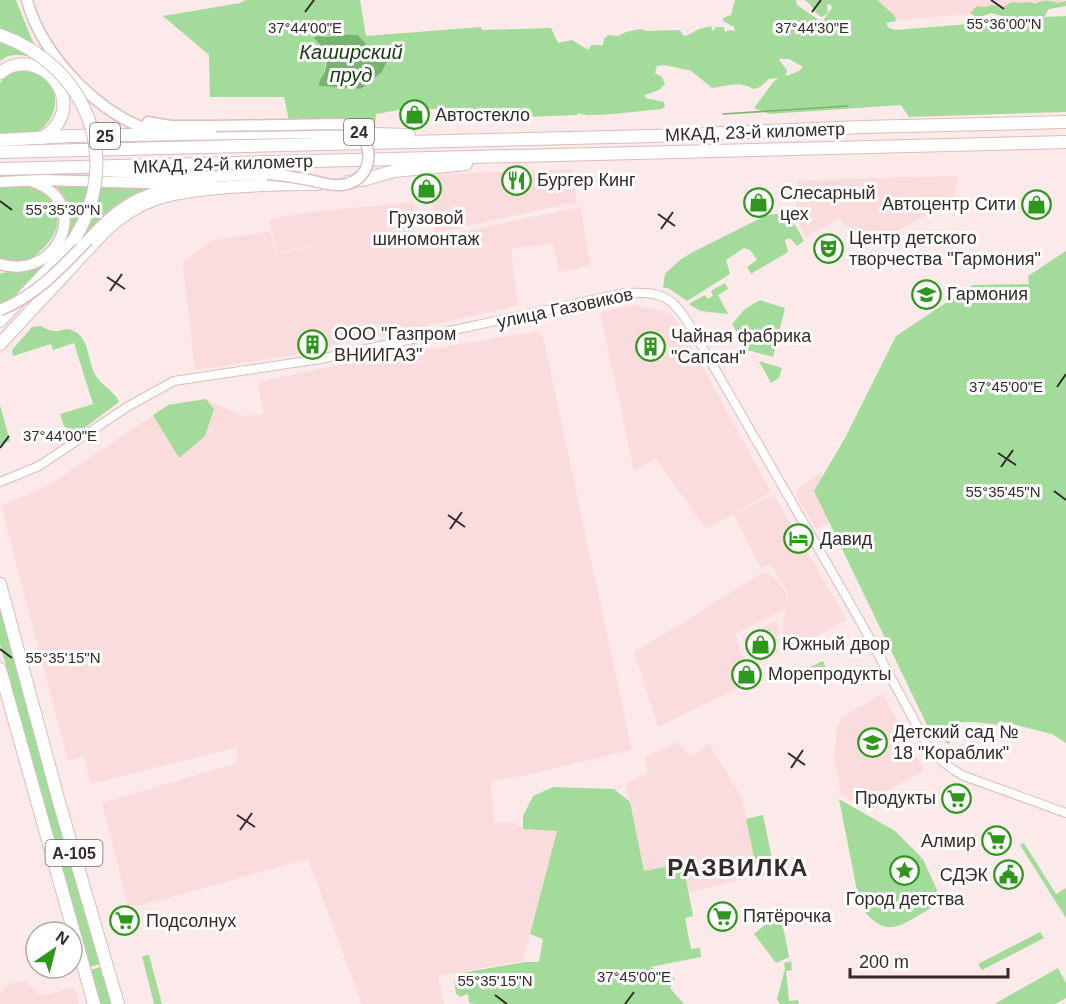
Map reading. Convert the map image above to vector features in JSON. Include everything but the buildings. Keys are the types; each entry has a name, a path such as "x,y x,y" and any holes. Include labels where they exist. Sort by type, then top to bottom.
{"highway":[{"path":"0,35 32,49 53,65 70,83 86,111 95,142 96,174 81,239 60,257 0,321"},
{"path":"0,73 12,66 24,64 42,68 55,80 64,99 62,117 46,138"},
{"name":"МКАД, 23-й километр","path":"444,141 1066,122"},
{"name":"24","path":"168,134 384,133 444,141"},
{"name":"25","path":"46,138 168,134"},
{"path":"0,140 46,138 105,141 148,148"},
{"name":"МКАД, 24-й километр","path":"0,152 444,141"},
{"name":"МКАД, 23-й километр","path":"445,158 1066,142"},
{"path":"0,344 104,232 122,216 169,194 242,186 352,181 394,171 527,156"},
{"name":"МКАД, 24-й километр","path":"0,170 445,158"},
{"name":"А-105","path":"0,584 117,1004"},
{"name":"А-105","path":"0,669 94,1004"}],"main road":[{"name":"24","path":"27,0 35,24 50,49 69,72 98,100 120,116 143,128 168,134"},
{"name":"24","path":"65,168 206,177 267,174 344,185 354,181 362,174 368,159 368,148 364,138 357,130 342,124 158,125 127,115 98,100"},
{"path":"0,264 13,267 34,265 50,255 61,235 65,219 61,202 52,190 30,181"},
{"path":"0,182 191,183 242,186"},
{"path":"0,310 13,305 40,288 81,239 133,201 148,194 173,188 221,185"}],"street":[{"name":"улица Газовиков","path":"0,482 39,466 127,407 174,381 320,359 625,293 646,292 663,297 679,308 716,370 789,500 860,618 927,744 940,760 964,776 1066,813"}],"shaded area":[{"path":"0,0 16,0 32,40 45,61 16,55 0,61"},
{"path":"246,0 360,0 366,36 481,27 482,30 551,28 558,43 572,40 588,50 593,45 603,45 608,35 618,36 640,29 647,31 680,30 686,36 711,26 713,31 716,27 724,27 725,32 735,31 734,27 723,21 723,18 731,15 735,0 796,0 797,5 822,22 832,8 831,5 827,4 828,13 822,17 804,0 877,0 895,16 896,21 886,23 889,28 896,30 1017,20 991,13 977,18 970,13 977,6 1003,7 1013,2 1035,4 1046,1 1057,3 1066,1 1066,6 1049,9 1044,17 1066,16 1066,112 909,117 901,105 769,114 754,108 774,81 779,78 769,79 760,87 753,89 738,84 712,88 690,70 661,65 657,66 655,73 662,77 665,84 659,90 645,95 645,98 664,102 665,106 662,109 605,115 578,113 577,115 474,119 459,110 410,108 376,114 375,127 290,126 284,97 210,97 209,55 163,16 240,3","holes":["336,34 358,35 370,48 392,51 382,72 361,89 319,86 326,61 322,46 328,37","779,59 789,59 803,67 786,76 787,70"]},
{"path":"874,0 1066,0 1066,5 891,21"},
{"path":"24,69 43,78 49,84 54,93 55,107 45,126 39,131 25,135 0,135 0,83 7,73"},
{"path":"572,169 577,202 435,233 430,175"},
{"path":"959,176 953,201 864,249 839,217 806,238 795,214 798,180"},
{"path":"54,184 148,188 114,207 85,234 76,228 64,243 70,226 71,212 65,198"},
{"path":"0,186 33,187 44,192 56,208 57,226 53,235 35,256 25,261 0,259"},
{"name":"ООО \"Газпром ВНИИГАЗ\"","path":"413,202 427,225 414,226 418,241 580,207 591,266 559,272 553,244 511,248 518,306 283,357 195,370 183,266 185,261 210,241 270,231 276,254 336,241 277,252 269,219 310,212"},
{"path":"778,214 791,221 804,241 797,246 790,238 785,240 788,252 751,274 747,267 757,260 750,250 744,248 726,260 730,274 687,301 668,288 663,288 665,274 680,260 767,215"},
{"path":"1066,251 1066,743 1052,734 1000,721 996,725 970,722 951,726 945,729 950,745 929,729 814,491 845,438 896,336 973,285 1029,284 1028,276"},
{"path":"46,263 0,313 0,274 34,269"},
{"path":"725,283 728,289 718,295 728,314 700,311 689,304 705,295 708,299 713,296 711,291"},
{"path":"760,300 785,308 773,357 747,350 732,324 745,309"},
{"path":"635,305 670,313 681,327 771,492 738,511 774,495 847,620 785,654 780,647 788,593 770,564 761,569 734,514 706,529 656,459 634,471 600,312"},
{"path":"41,326 52,331 70,329 78,334 85,343 95,374 119,402 76,434 64,426 60,414 93,404 74,343 53,350 51,344 13,356 12,350 32,327"},
{"path":"538,331 543,337 632,750 491,781 494,823 515,823 523,829 557,830 523,961 438,976 444,1004 362,1004 308,859 142,905 128,905 102,803 237,763 237,747 91,784 84,756 68,761 1,506 49,485 168,405 206,399 243,416 263,414 258,382 338,365"},
{"path":"759,361 782,368 779,378 771,383"},
{"path":"206,399 214,409 205,436 179,458 153,415 168,405"},
{"path":"0,405 10,441 0,445"},
{"path":"820,473 829,480 833,520 816,529 797,497 797,491 799,487"},
{"path":"763,572 773,576 787,594 785,609 735,634 752,681 658,727 634,651"},
{"path":"0,607 100,964 90,967 84,945 84,920 77,920 0,644"},
{"name":"Южный двор","path":"776,620 781,630 778,631 780,635 776,637 779,642 774,645 778,652 757,664 743,639"},
{"path":"823,661 827,670 813,677 808,668"},
{"name":"Детский сад № 18 \"Кораблик\"","path":"883,694 924,771 860,805 841,795 834,756 837,728 842,717"},
{"path":"678,742 690,757 709,744 742,798 758,876 689,892 683,863 644,871 626,783 647,773 645,757"},
{"path":"553,787 614,789 630,802 644,871 683,863 693,916 685,918 691,949 700,948 701,957 650,967 675,978 670,988 684,1004 476,1004 469,1003 468,994 460,997 456,993 454,981 461,973 525,962 539,962 543,939 530,934 557,831 523,829 523,816 533,796"},
{"path":"839,799 895,831 923,859 937,890 931,908 902,925 894,927 878,924 869,917 860,906"},
{"path":"763,815 775,873 758,876 746,819"},
{"path":"1024,843 1056,894 1066,888 1066,918 1020,845"},
{"path":"782,921 789,957 776,963 754,934 768,922"},
{"path":"1040,932 1044,938 982,970 978,964"},
{"path":"149,955 162,1004 154,1004 142,956"},
{"path":"791,961 792,970 786,971 789,1001 798,1000 799,1004 780,1004 777,999 785,969 784,963"},
{"path":"100,967 111,1004 100,1004 91,970"},
{"path":"1058,968 1066,983 1066,998 1055,1004 996,1004 996,1003"},
{"path":"26,981 37,993 47,995 74,987 79,1004 0,1004 0,995 8,984"}],"water":[{"name":"Каширский пруд","path":"336,34 358,35 370,48 379,49 387,46 392,51 382,72 361,89 319,86 326,68 326,58 324,50 314,38"}],"waterway":[{"path":"723,114 848,106"}],"place":[{"name":"Автостекло","path":"414,115"},
{"name":"Бургер Кинг","path":"516,180"},
{"name":"Грузовой шиномонтаж","path":"426,189"},
{"name":"Слесарный цех","path":"759,203"},
{"name":"Автоцентр Сити","path":"1037,204"},
{"name":"Центр детского творчества \"Гармония\"","path":"828,248"},
{"name":"Гармония","path":"926,294"},
{"name":"ООО \"Газпром ВНИИГАЗ\"","path":"313,344"},
{"name":"Чайная фабрика \"Сапсан\"","path":"650,346"},
{"name":"Давид","path":"799,539"},
{"name":"Южный двор","path":"761,644"},
{"name":"Морепродукты","path":"747,674"},
{"name":"Детский сад № 18 \"Кораблик\"","path":"872,742"},
{"name":"Продукты","path":"957,798"},
{"name":"Алмир","path":"997,841"},
{"name":"Город детства","path":"905,870"},
{"name":"СДЭК","path":"1009,875"},
{"name":"Пятёрочка","path":"722,916"},
{"name":"Подсолнух","path":"125,921"}],"district":[{"name":"РАЗВИЛКА","path":"738,867"}]}
